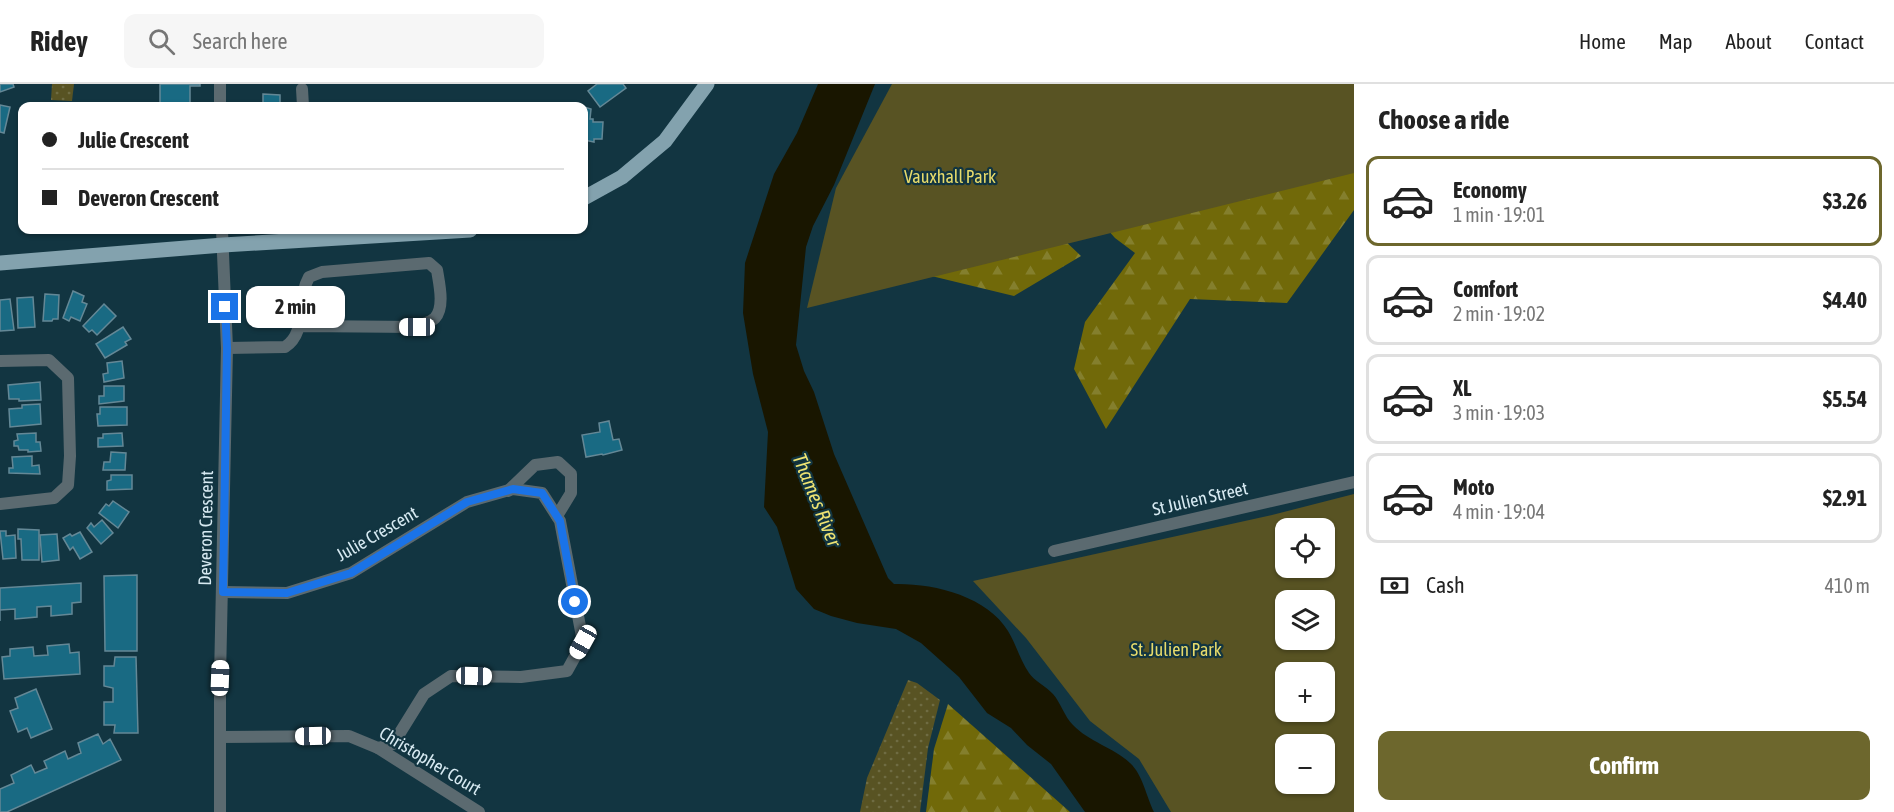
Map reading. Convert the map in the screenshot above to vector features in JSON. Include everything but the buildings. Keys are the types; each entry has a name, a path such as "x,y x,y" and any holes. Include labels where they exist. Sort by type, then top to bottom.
{"main road":[{"path":"588,196 622,177 665,141 707,84"},
{"path":"0,263 362,234"}],"street":[{"path":"220,84 220,102"},
{"path":"302,89 303,102"},
{"name":"Deveron Crescent","path":"220,812 227,348 222,234"},
{"path":"227,348 285,347 293,342 300,326 301,300 305,285 309,277 322,272 429,263 437,270 439,310 434,318 417,327 300,326"},
{"path":"0,361 49,360 68,378 70,456 68,486 54,498 0,504"},
{"name":"Julie Crescent","path":"508,491 535,465 558,462 571,474 571,493 557,516"},
{"name":"St Julien Street","path":"1054,551 1354,482"},
{"name":"Julie Crescent","path":"223,592 287,593 351,573 467,502 513,489 542,493 560,521 583,642 567,671 521,677 451,676 424,694 393,744 378,748"},
{"name":"Christopher Court","path":"220,737 349,736 378,748 479,812"}],"green space":[{"path":"52,84 74,84 72,101 51,100"},
{"name":"Vauxhall Park","path":"892,84 1354,84 1354,173 807,308 836,188"},
{"name":"Vauxhall Park","path":"982,84 1246,84 1354,155 1354,210 1287,303 1190,299 1106,429 1074,369 1085,322 1135,253 1115,238 1082,201 1043,220 1081,256 1014,296 919,273 973,178 966,153"},
{"name":"St. Julien Park","path":"1354,494 1354,812 1171,812 1139,759 1090,721 1026,638 973,581 1272,515"},
{"path":"908,680 917,683 940,700 928,748 920,812 860,812 867,778"},
{"path":"948,704 1070,812 926,812 934,749"}],"water":[{"name":"Thames River","path":"818,84 875,84 806,247 796,345 834,454 888,578 894,584 925,586 958,594 973,600 999,619 1011,636 1029,673 1053,694 1073,725 1086,736 1130,763 1141,780 1154,812 1085,812 1051,764 1027,745 1011,728 987,713 959,677 921,643 896,629 857,623 814,609 796,589 777,527 764,507 768,432 753,374 743,313 745,263 774,174 797,133"}],"route":[{"path":"225,307 227,348 223,592 287,593 351,573 467,502 513,489 542,493 560,521 575,602"}]}
